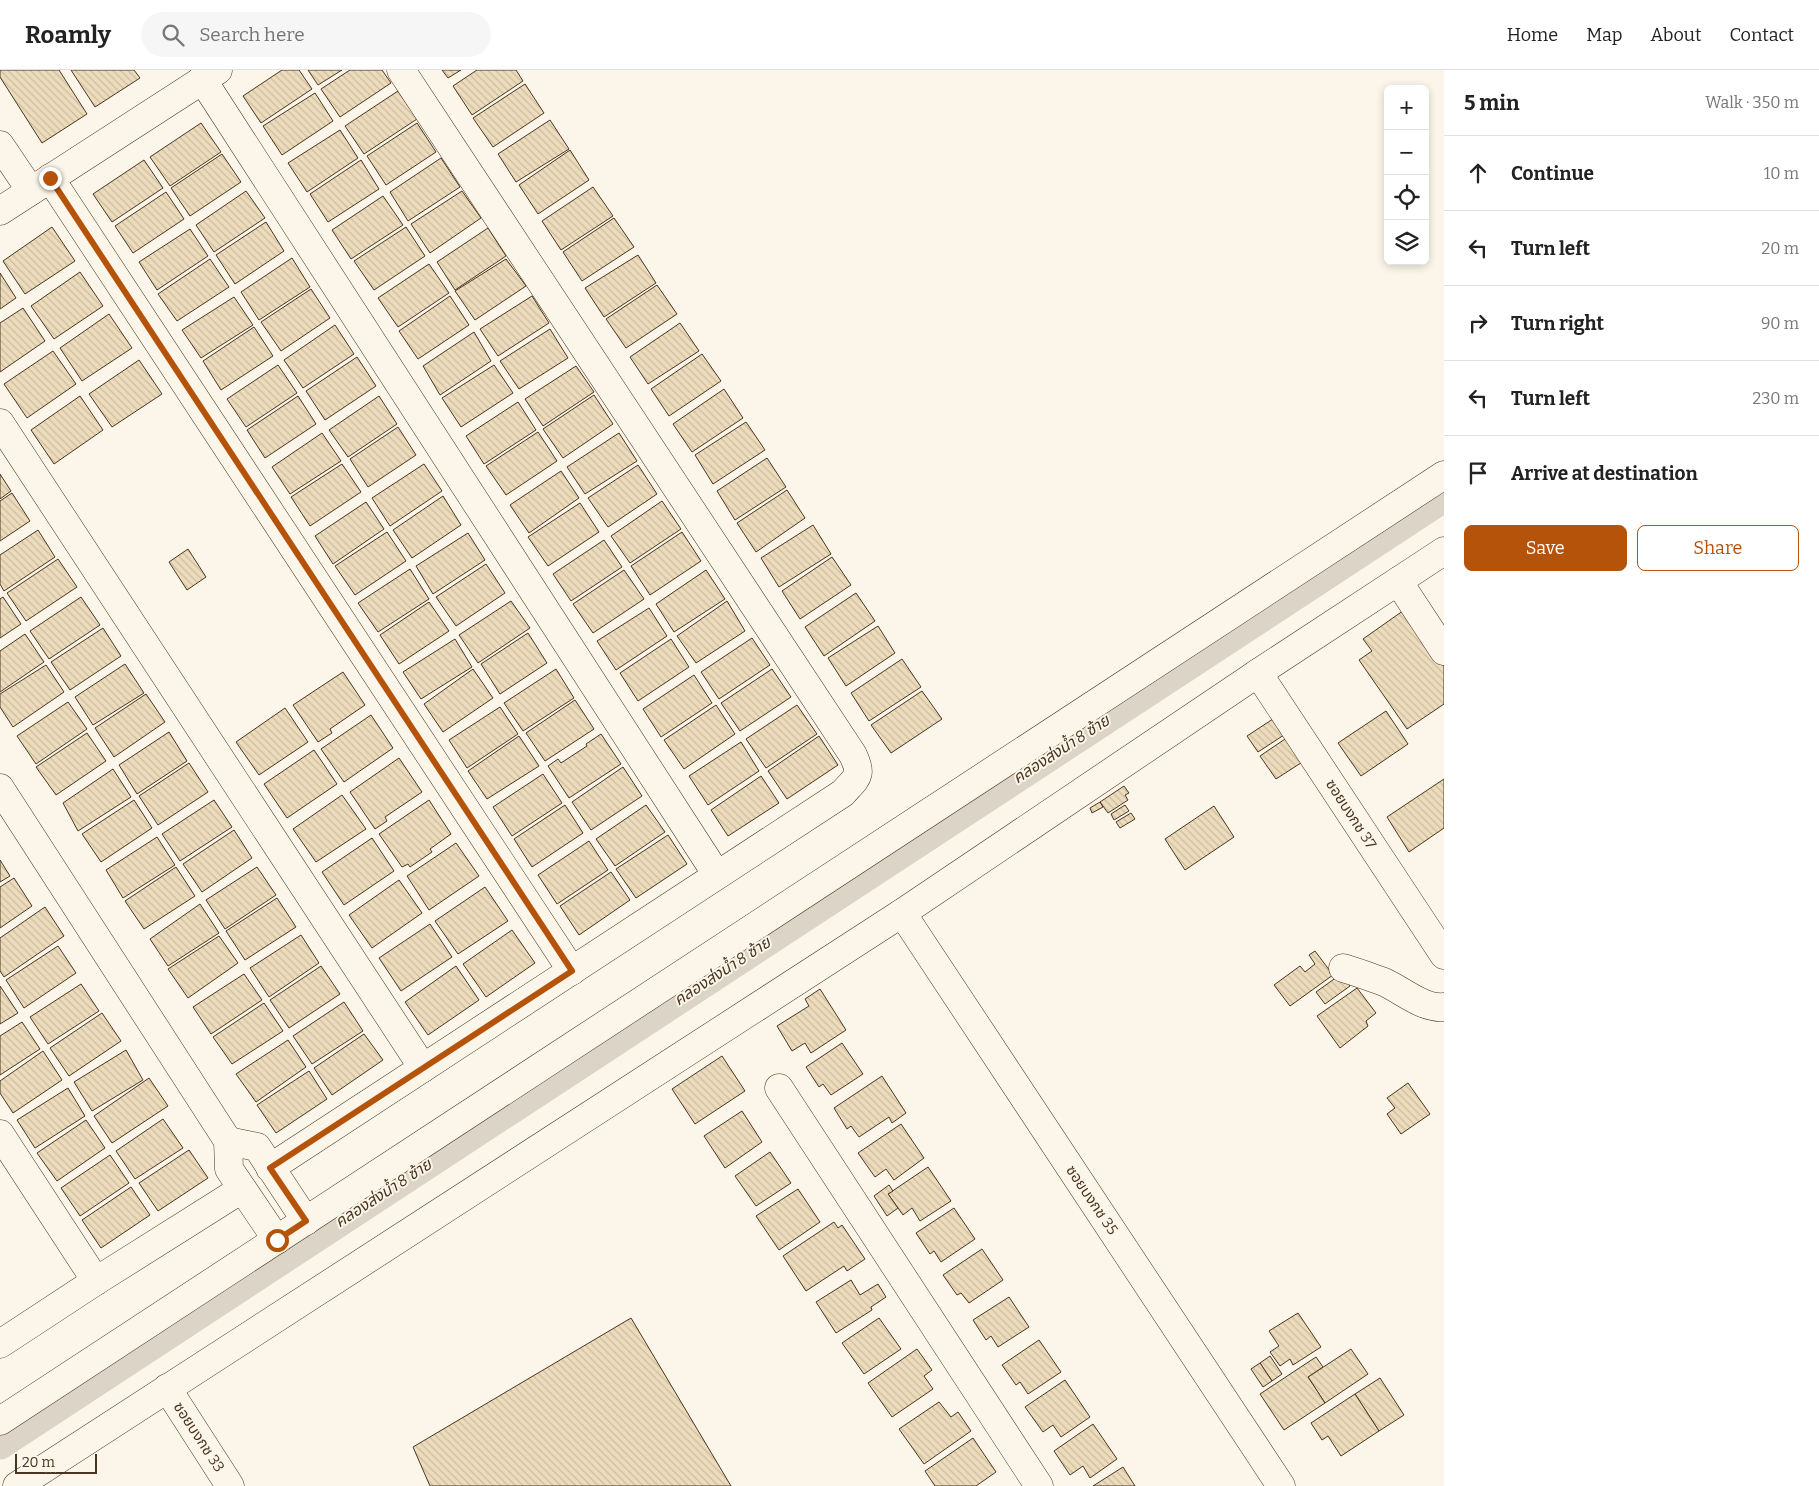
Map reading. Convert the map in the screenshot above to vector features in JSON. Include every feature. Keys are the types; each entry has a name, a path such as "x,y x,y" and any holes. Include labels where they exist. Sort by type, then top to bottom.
{"street":[{"path":"270,1168 843,793 857,777 859,768 401,70"},
{"path":"0,211 196,77 717,875"},
{"path":"0,145 40,185 572,971"},
{"path":"0,423 424,1068"},
{"path":"0,1421 1444,475"},
{"path":"17,1486 902,913 1258,672 1444,551"},
{"path":"1398,581 1444,651"},
{"name":"ซอยบงกช 37","path":"1258,672 1444,955"},
{"path":"0,788 228,1142 229,1169 277,1240"},
{"name":"ซอยบงกช 35","path":"902,913 1281,1486"},
{"path":"1343,968 1385,983 1419,1001 1438,1008 1444,1007"},
{"path":"779,1088 1039,1486"},
{"path":"0,1134 96,1281"},
{"path":"228,1142 257,1147 306,1221"},
{"path":"0,1344 242,1189"},
{"name":"ซอยบงกช 33","path":"167,1388 230,1486"}],"building":[{"path":"0,70 59,70 87,114 42,143 0,77"},
{"path":"71,70 134,70 140,78 95,107"},
{"path":"282,70 299,70 312,89 261,123 243,96"},
{"path":"308,70 342,70 318,85"},
{"path":"350,70 382,70 391,83 340,117 321,89"},
{"path":"442,70 461,70 448,78"},
{"path":"477,70 516,70 523,81 472,115 453,86"},
{"path":"525,84 544,113 493,147 473,118"},
{"path":"398,91 417,119 364,154 345,126"},
{"path":"315,93 333,121 282,155 263,126"},
{"path":"550,120 569,149 516,182 498,154"},
{"path":"201,123 221,152 170,186 150,157"},
{"path":"417,123 436,152 386,185 367,156"},
{"path":"340,130 358,158 307,192 288,163"},
{"path":"570,150 589,180 538,214 519,185"},
{"path":"222,154 241,182 190,216 171,188"},
{"path":"441,158 460,187 408,221 390,192"},
{"path":"144,160 163,188 112,222 93,194"},
{"path":"361,160 379,189 328,222 310,194"},
{"path":"593,187 613,216 561,250 542,221"},
{"path":"246,191 265,218 214,252 196,225"},
{"path":"462,191 481,218 430,253 411,224"},
{"path":"166,192 184,219 133,253 115,226"},
{"path":"383,196 403,225 351,259 332,230"},
{"path":"614,218 634,247 582,281 563,252"},
{"path":"266,222 284,251 235,284 216,255"},
{"path":"52,227 75,261 25,294 3,261"},
{"path":"406,227 425,256 374,290 354,261"},
{"path":"488,228 506,256 455,290 437,262"},
{"path":"190,229 208,256 157,290 139,262"},
{"path":"638,255 656,283 604,317 585,288"},
{"path":"292,258 310,287 259,320 241,292"},
{"path":"210,259 229,287 177,321 158,294"},
{"path":"506,259 526,286 475,320 455,291"},
{"path":"429,264 449,293 398,327 378,298"},
{"path":"80,272 103,306 54,339 31,306"},
{"path":"0,273 16,298 0,309"},
{"path":"657,285 677,314 626,348 606,319"},
{"path":"311,289 330,318 281,351 261,322"},
{"path":"450,296 469,325 418,359 399,331"},
{"path":"532,296 549,323 498,356 480,329"},
{"path":"234,297 253,325 201,358 182,330"},
{"path":"23,308 45,341 0,372 0,323"},
{"path":"109,314 132,348 82,381 60,348"},
{"path":"680,323 699,351 648,384 630,357"},
{"path":"335,325 354,354 303,388 284,360"},
{"path":"254,327 273,356 221,390 203,361"},
{"path":"550,329 568,358 519,389 500,361"},
{"path":"474,332 491,361 440,395 423,366"},
{"path":"53,351 76,384 27,418 4,384"},
{"path":"702,354 721,381 669,416 651,389"},
{"path":"357,357 376,386 325,420 306,391"},
{"path":"139,360 162,394 112,427 89,394"},
{"path":"278,365 297,393 246,427 227,399"},
{"path":"494,365 513,393 461,427 442,398"},
{"path":"576,366 594,392 543,426 525,399"},
{"path":"724,389 743,418 692,452 673,424"},
{"path":"594,395 613,424 563,458 543,429"},
{"path":"80,396 103,430 54,464 31,430"},
{"path":"298,396 316,424 265,458 247,430"},
{"path":"379,396 397,424 348,457 329,430"},
{"path":"518,402 536,430 484,464 466,436"},
{"path":"746,422 765,450 713,484 695,455"},
{"path":"398,427 416,455 368,487 350,459"},
{"path":"538,432 557,461 506,495 486,466"},
{"path":"322,433 341,461 290,494 272,467"},
{"path":"619,433 637,461 585,494 567,467"},
{"path":"767,458 786,487 735,520 717,491"},
{"path":"342,464 361,492 310,526 291,497"},
{"path":"424,464 442,491 390,526 372,498"},
{"path":"638,465 657,494 608,527 588,498"},
{"path":"561,471 579,498 529,533 510,505"},
{"path":"0,474 11,491 0,499"},
{"path":"787,490 805,518 756,552 737,523"},
{"path":"12,493 30,521 0,541 0,501"},
{"path":"443,496 461,525 412,558 393,530"},
{"path":"662,501 681,529 630,563 611,536"},
{"path":"366,502 384,529 333,564 315,536"},
{"path":"580,503 599,532 548,566 528,537"},
{"path":"813,525 831,554 779,587 761,558"},
{"path":"38,530 55,557 4,591 0,584 0,555"},
{"path":"387,532 406,561 355,595 335,566"},
{"path":"682,532 701,561 650,595 631,566"},
{"path":"468,533 485,560 433,594 416,566"},
{"path":"604,540 622,567 571,601 553,574"},
{"path":"188,549 206,577 187,590 169,562"},
{"path":"832,557 851,585 800,619 782,591"},
{"path":"58,559 77,587 26,621 7,593"},
{"path":"486,564 505,593 456,626 436,597"},
{"path":"410,569 429,599 378,632 358,603"},
{"path":"624,570 644,599 593,633 573,604"},
{"path":"706,570 725,599 674,632 656,604"},
{"path":"856,593 875,621 824,656 805,627"},
{"path":"3,597 21,624 0,638 0,599"},
{"path":"81,597 100,625 49,659 30,631"},
{"path":"511,601 530,628 478,663 459,635"},
{"path":"727,601 745,631 696,663 677,636"},
{"path":"429,602 449,631 399,664 380,635"},
{"path":"649,608 667,636 616,670 597,641"},
{"path":"1407,608 1444,662 1444,704 1407,729 1359,660 1372,651 1363,639"},
{"path":"878,626 895,653 846,686 828,658"},
{"path":"103,628 121,656 70,690 51,662"},
{"path":"528,633 547,663 500,694 481,664"},
{"path":"25,634 44,662 0,692 0,651"},
{"path":"752,638 770,665 719,699 701,672"},
{"path":"455,639 472,667 421,699 403,672"},
{"path":"671,639 689,667 638,701 620,673"},
{"path":"902,659 921,687 869,721 851,693"},
{"path":"125,664 144,693 93,725 75,697"},
{"path":"46,665 64,692 13,727 0,707 0,694"},
{"path":"473,669 493,698 443,732 424,704"},
{"path":"556,669 574,698 523,731 504,703"},
{"path":"772,669 791,697 740,731 721,703"},
{"path":"343,672 365,705 330,729 332,733 318,742 293,705"},
{"path":"694,675 712,703 661,737 643,709"},
{"path":"922,691 942,719 891,753 871,725"},
{"path":"146,694 165,722 114,757 95,728"},
{"path":"575,700 594,729 545,761 526,733"},
{"path":"68,702 87,729 36,764 17,736"},
{"path":"716,705 735,734 684,769 664,740"},
{"path":"797,705 817,734 766,768 746,739"},
{"path":"500,707 518,734 467,768 449,740"},
{"path":"285,708 308,742 259,775 236,742"},
{"path":"1386,711 1408,744 1361,776 1338,743"},
{"path":"371,715 393,748 344,782 321,749"},
{"path":"1276,717 1287,733 1258,752 1247,736"},
{"path":"169,732 187,761 137,794 119,765"},
{"path":"87,733 106,761 56,795 36,767"},
{"path":"601,734 621,764 569,798 548,766 558,759 561,763"},
{"path":"1291,735 1307,759 1276,779 1260,756"},
{"path":"519,736 539,766 487,799 468,771"},
{"path":"819,736 838,765 787,799 768,771"},
{"path":"741,742 759,771 708,805 689,776"},
{"path":"314,750 337,784 287,818 264,784"},
{"path":"399,758 422,792 385,817 387,821 375,829 350,792"},
{"path":"189,763 208,792 158,825 139,796"},
{"path":"623,767 642,796 591,830 572,802"},
{"path":"113,769 131,797 78,831 63,803"},
{"path":"543,774 562,803 512,836 493,807"},
{"path":"761,776 779,803 728,836 711,810"},
{"path":"1444,779 1444,828 1409,852 1387,817"},
{"path":"1124,786 1129,793 1125,795 1128,800 1108,813 1100,802"},
{"path":"342,795 366,829 316,862 293,829"},
{"path":"134,800 152,828 101,862 82,834"},
{"path":"214,800 232,827 180,861 162,834"},
{"path":"429,800 451,834 430,849 432,852 410,867 408,864 402,867 379,834"},
{"path":"1100,802 1103,807 1092,813 1090,808"},
{"path":"565,805 583,833 532,867 514,839"},
{"path":"646,805 665,832 615,866 596,839"},
{"path":"1125,805 1129,811 1114,820 1111,814"},
{"path":"1214,806 1234,837 1185,870 1165,839"},
{"path":"1131,813 1135,819 1120,828 1116,822"},
{"path":"234,830 252,858 202,892 183,864"},
{"path":"668,835 687,864 636,898 616,869"},
{"path":"157,837 175,865 123,898 106,870"},
{"path":"372,838 394,871 344,905 322,872"},
{"path":"589,841 608,870 557,904 538,875"},
{"path":"456,843 479,876 429,910 407,876"},
{"path":"0,860 10,876 0,882"},
{"path":"176,867 195,896 144,929 125,901"},
{"path":"257,867 276,895 225,929 206,900"},
{"path":"611,872 630,900 579,935 560,906"},
{"path":"14,878 32,906 0,928 0,887"},
{"path":"399,880 422,913 372,948 349,915"},
{"path":"485,887 508,921 458,954 435,921"},
{"path":"277,898 296,927 245,960 226,931"},
{"path":"200,904 219,933 168,966 150,939"},
{"path":"45,907 64,936 4,977 0,971 0,938"},
{"path":"430,924 452,957 401,991 379,958"},
{"path":"512,930 535,963 486,997 463,964"},
{"path":"301,935 319,963 269,997 250,968"},
{"path":"219,936 238,963 188,998 168,969"},
{"path":"58,946 76,973 24,1008 6,980"},
{"path":"1315,951 1333,975 1290,1006 1274,985 1300,966 1305,972 1315,964 1309,955"},
{"path":"321,966 340,994 289,1028 270,1000"},
{"path":"456,966 479,1000 428,1035 405,1002"},
{"path":"1336,966 1350,986 1325,1004 1316,992 1337,977"},
{"path":"244,974 262,1000 211,1034 193,1007"},
{"path":"81,984 99,1011 48,1044 30,1017"},
{"path":"0,986 18,1013 0,1024"},
{"path":"1357,988 1376,1013 1366,1021 1368,1026 1340,1048 1317,1016"},
{"path":"820,989 846,1030 811,1053 805,1043 792,1051 777,1026 809,1006 805,999"},
{"path":"344,1002 363,1031 312,1064 293,1036"},
{"path":"264,1003 283,1031 232,1064 213,1037"},
{"path":"102,1013 121,1041 69,1076 50,1048"},
{"path":"22,1022 40,1049 0,1075 0,1036"},
{"path":"364,1034 383,1060 332,1095 314,1068"},
{"path":"288,1040 306,1067 256,1102 236,1074"},
{"path":"842,1043 863,1074 831,1095 823,1084 819,1087 806,1067"},
{"path":"126,1050 143,1080 92,1111 74,1082"},
{"path":"43,1051 62,1080 13,1113 0,1093 0,1081"},
{"path":"722,1056 745,1091 695,1124 672,1089"},
{"path":"309,1071 327,1099 276,1133 257,1105"},
{"path":"882,1076 906,1113 892,1123 889,1117 859,1137 851,1126 847,1129 834,1108"},
{"path":"149,1078 168,1106 112,1143 94,1116"},
{"path":"1408,1083 1430,1114 1401,1134 1387,1114 1395,1108 1387,1098"},
{"path":"68,1088 85,1116 35,1148 17,1120"},
{"path":"742,1111 762,1142 725,1168 704,1136"},
{"path":"163,1119 183,1148 135,1179 116,1151"},
{"path":"86,1120 105,1148 57,1181 37,1153"},
{"path":"901,1124 924,1158 894,1180 886,1169 875,1177 858,1153"},
{"path":"189,1150 208,1178 158,1211 139,1183"},
{"path":"770,1152 791,1183 756,1206 735,1176"},
{"path":"110,1155 129,1183 80,1216 61,1188"},
{"path":"928,1167 951,1201 920,1221 912,1208 903,1215 888,1194"},
{"path":"889,1185 893,1191 888,1194 898,1208 887,1216 874,1196"},
{"path":"131,1187 150,1215 101,1248 82,1220"},
{"path":"798,1189 820,1222 779,1250 756,1216"},
{"path":"954,1208 975,1239 941,1262 934,1251 930,1254 916,1233"},
{"path":"834,1222 838,1228 842,1225 865,1259 847,1271 844,1266 806,1291 783,1256"},
{"path":"982,1249 1003,1280 969,1303 961,1293 957,1295 943,1275"},
{"path":"851,1280 860,1295 878,1284 886,1297 871,1307 872,1310 836,1333 816,1302"},
{"path":"1009,1297 1029,1327 998,1347 991,1336 986,1340 973,1320"},
{"path":"1298,1313 1321,1347 1293,1365 1290,1359 1280,1366 1270,1352 1279,1346 1269,1331"},
{"path":"631,1318 731,1486 430,1486 413,1447"},
{"path":"879,1318 901,1349 864,1374 842,1343"},
{"path":"1039,1340 1061,1372 1028,1394 1020,1382 1016,1385 1002,1365"},
{"path":"917,1349 932,1370 924,1376 933,1389 892,1417 868,1383"},
{"path":"1351,1349 1368,1374 1325,1403 1308,1377"},
{"path":"1270,1356 1282,1374 1272,1381 1260,1363"},
{"path":"1316,1357 1323,1367 1308,1377 1325,1403 1284,1430 1260,1394"},
{"path":"1260,1363 1272,1381 1263,1387 1251,1369"},
{"path":"1380,1378 1404,1415 1379,1431 1355,1394"},
{"path":"1065,1380 1090,1417 1061,1437 1053,1425 1043,1432 1025,1407"},
{"path":"1355,1394 1379,1431 1341,1456 1328,1436 1322,1440 1311,1423"},
{"path":"939,1402 951,1417 958,1412 971,1431 924,1464 899,1429"},
{"path":"1093,1424 1117,1459 1090,1478 1083,1466 1070,1475 1054,1451"},
{"path":"973,1438 996,1472 976,1486 935,1486 925,1471"},
{"path":"1123,1467 1135,1486 1093,1486"}],"waterway":[{"name":"คลองส่งน้ำ 8 ซ้าย","path":"0,1445 1444,498"}],"route":[{"path":"50,178 572,971 270,1168 306,1221 277,1240"}]}
